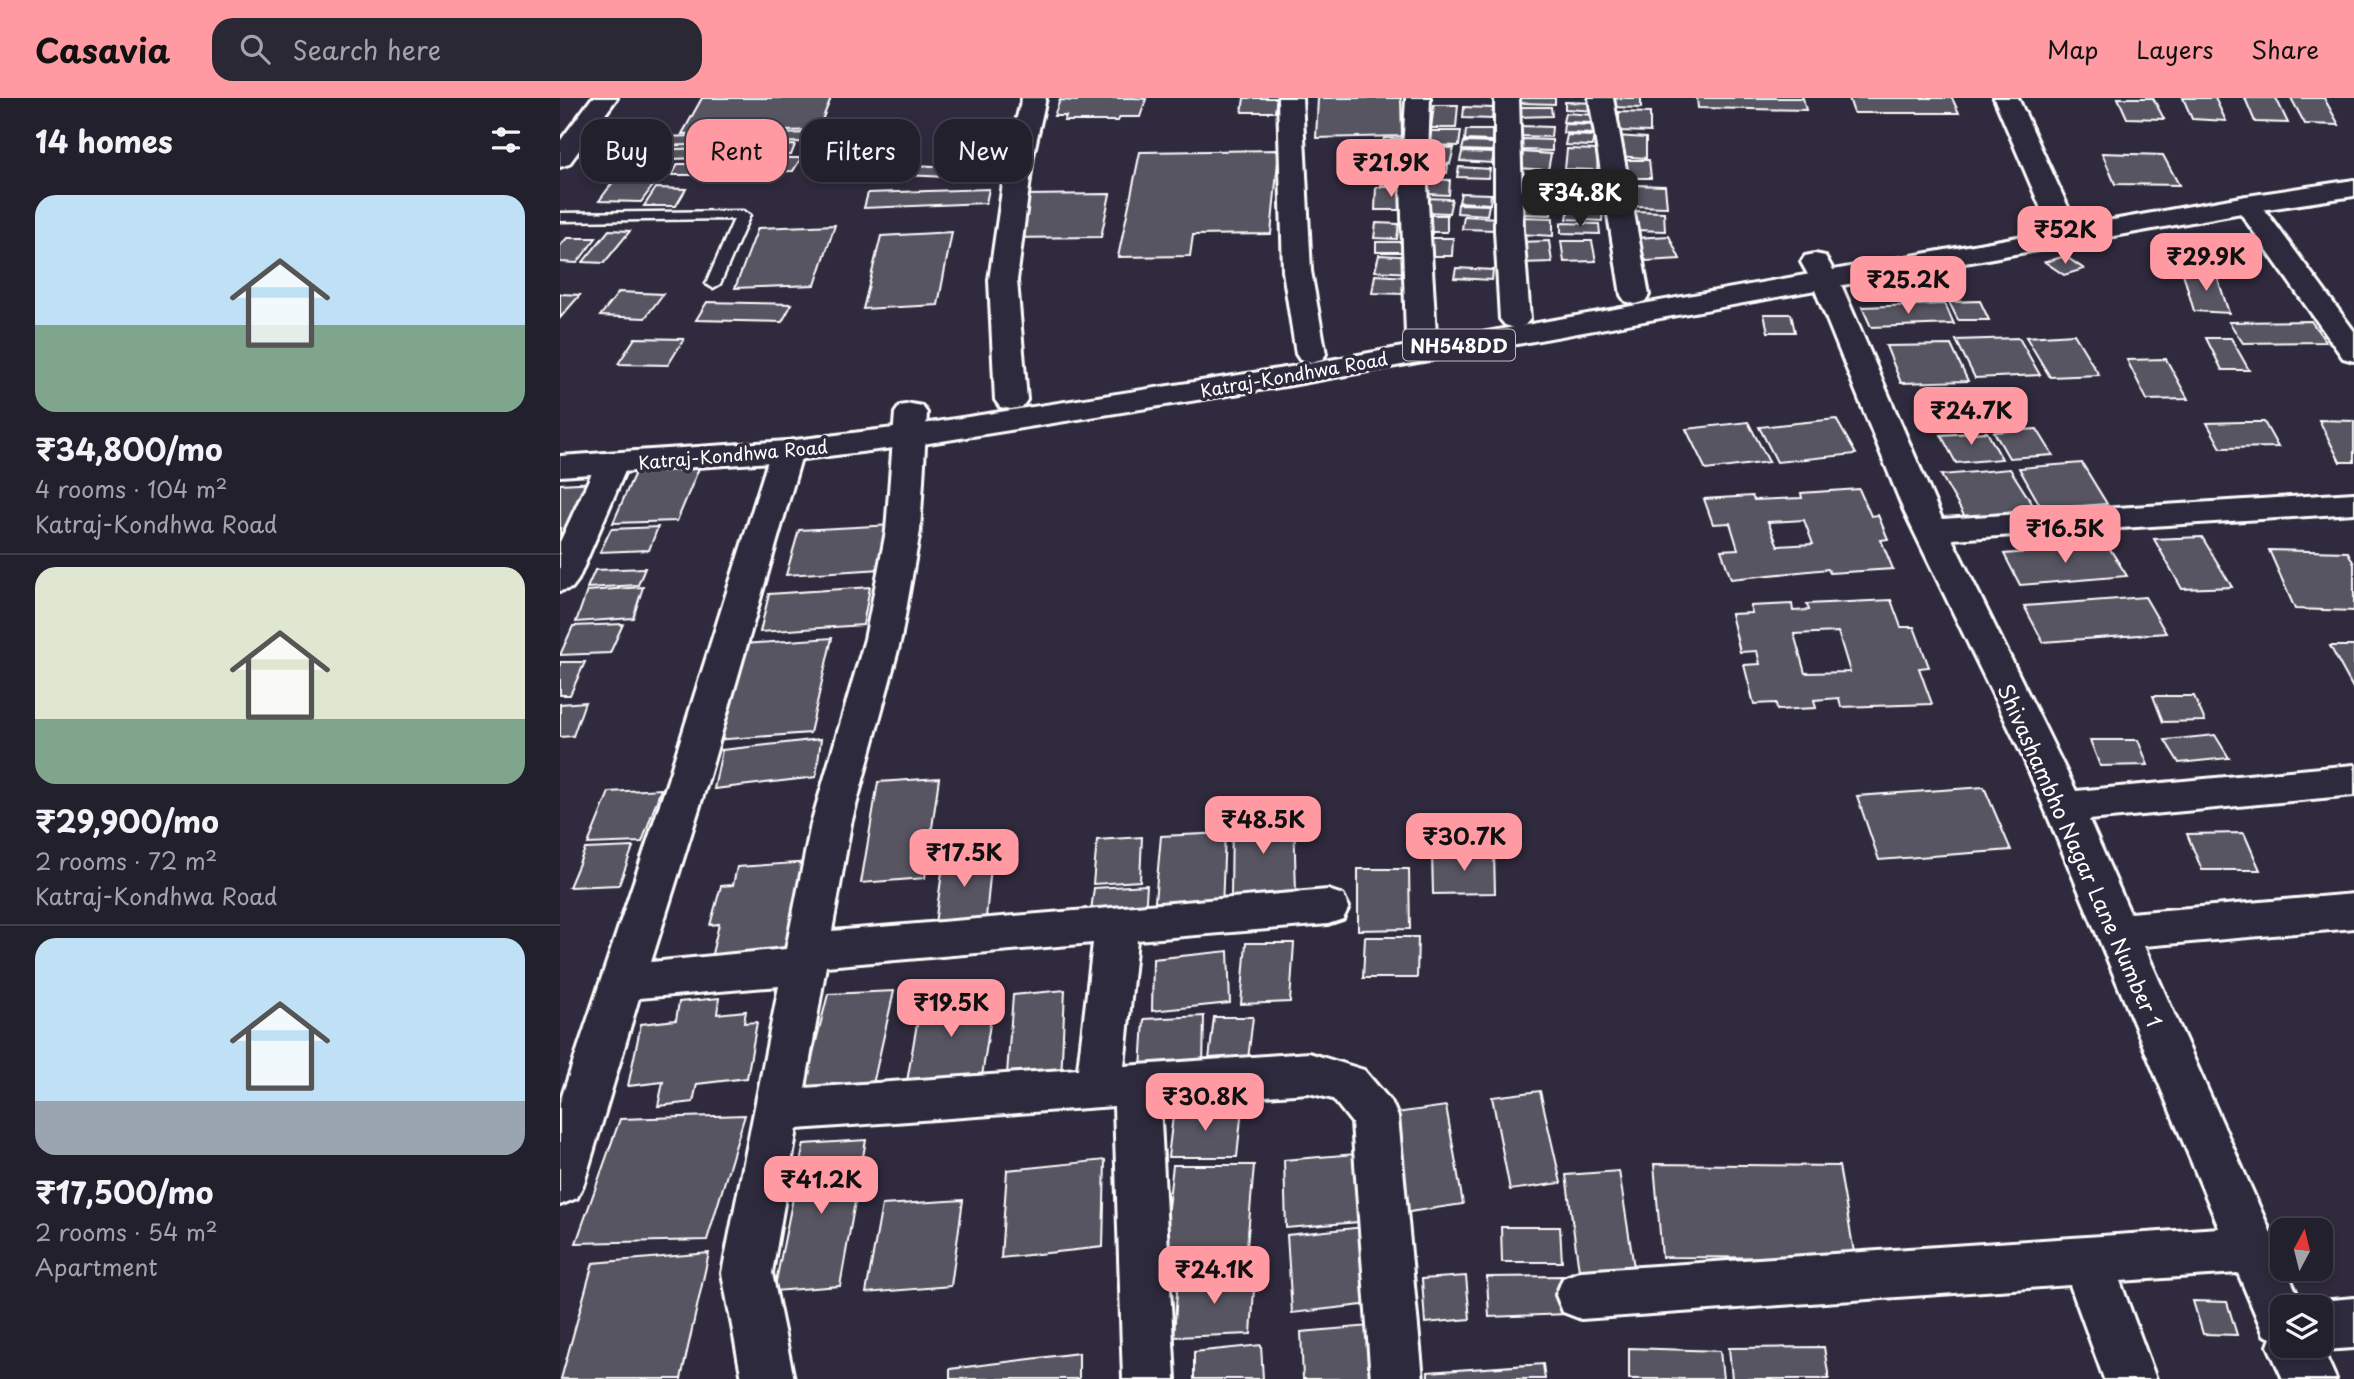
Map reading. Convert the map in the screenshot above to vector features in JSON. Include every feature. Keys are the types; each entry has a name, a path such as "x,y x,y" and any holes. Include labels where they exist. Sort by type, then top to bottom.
{"main road":[{"path":"560,159 605,98"},
{"path":"1011,400 1003,280 1020,156 1034,98"},
{"path":"1290,98 1297,271 1311,355"},
{"path":"1418,98 1414,186 1421,335"},
{"path":"1507,98 1509,230 1515,319"},
{"path":"1601,98 1635,295"},
{"path":"2006,98 2059,218"},
{"name":"Katraj-Kondhwa Road","path":"560,442 795,427 911,424 1291,376 1820,271 2059,218 2354,172"},
{"name":"Katraj-Kondhwa Road","path":"560,466 787,451 1011,400 1311,355 1635,295 1820,271 2354,188"},
{"path":"2247,204 2354,352"},
{"name":"Shivashambho Nagar Lane Number 1","path":"1820,271 1930,530 2043,759 2272,1295"},
{"path":"768,1379 747,1273 831,824 883,639 903,531 911,424"},
{"path":"560,1183 572,1093 621,982 688,780 787,451"},
{"path":"560,580 612,464"},
{"path":"1930,530 2354,503"},
{"path":"2064,807 2354,779"},
{"path":"621,982 806,958 1117,925 1328,907"},
{"path":"2116,930 2354,911"},
{"path":"1117,925 1117,1086 1149,1379"},
{"path":"777,1110 1309,1073 1348,1084 1375,1117 1397,1379"},
{"path":"1581,1295 2253,1249"},
{"path":"2087,1261 2130,1379"},
{"path":"2333,1325 2354,1323"},
{"path":"2300,1358 2310,1379"}],"lane":[{"path":"560,218 743,215 713,284"}],"building":[{"path":"702,98 831,98 822,119 801,119 801,130 787,131 787,119 690,119"},
{"path":"1078,98 1146,99 1140,117 1120,117 1118,121 1064,121 1066,116 1054,116 1060,100 1077,101"},
{"path":"1244,98 1277,98 1275,112 1242,112"},
{"path":"1318,98 1401,98 1402,136 1316,138"},
{"path":"1519,98 1555,98 1555,104 1519,103"},
{"path":"1612,98 1641,98 1641,108 1611,107"},
{"path":"1697,98 1803,98 1806,110 1698,108"},
{"path":"1849,98 1952,98 1959,113 1854,113"},
{"path":"2118,98 2153,98 2164,119 2127,118"},
{"path":"2183,98 2215,98 2226,121 2192,119"},
{"path":"2245,98 2276,98 2288,123 2255,122"},
{"path":"2291,98 2324,98 2339,125 2305,124"},
{"path":"1565,102 1597,103 1596,111 1565,109"},
{"path":"1434,105 1458,105 1456,128 1431,128"},
{"path":"1464,107 1493,108 1492,119 1463,118"},
{"path":"1516,107 1551,107 1552,116 1517,117"},
{"path":"1619,112 1650,113 1650,132 1619,131"},
{"path":"1565,113 1594,115 1593,123 1563,122"},
{"path":"1564,124 1597,125 1597,134 1563,133"},
{"path":"1520,126 1552,127 1551,137 1520,136"},
{"path":"1466,130 1492,130 1492,141 1465,140"},
{"path":"1431,131 1461,131 1459,146 1429,145"},
{"path":"801,133 801,142 787,142 787,134"},
{"path":"1567,135 1594,136 1592,146 1565,145"},
{"path":"686,136 686,145 672,146 672,137"},
{"path":"1616,136 1646,138 1646,158 1615,156"},
{"path":"1384,138 1411,139 1409,152 1381,151"},
{"path":"1522,139 1552,140 1552,151 1521,150"},
{"path":"1464,142 1494,143 1492,151 1462,150"},
{"path":"787,145 795,145 791,155 787,155"},
{"path":"1428,147 1454,148 1450,164 1423,162"},
{"path":"672,149 686,149 686,158 672,159"},
{"path":"1567,149 1599,150 1597,170 1565,169"},
{"path":"1279,150 1271,234 1193,235 1190,256 1118,257 1140,152"},
{"path":"1462,152 1494,153 1492,163 1460,161"},
{"path":"1521,152 1551,154 1548,170 1518,168"},
{"path":"2102,153 2163,155 2179,185 2115,184"},
{"path":"1382,155 1411,156 1409,169 1381,168"},
{"path":"787,158 801,158 793,171 787,171"},
{"path":"1619,160 1649,160 1651,178 1621,178"},
{"path":"678,164 686,164 686,175 672,175"},
{"path":"920,165 934,166 934,176 920,176"},
{"path":"1425,165 1448,165 1447,173 1424,172"},
{"path":"1459,167 1490,169 1488,178 1457,177"},
{"path":"1382,171 1406,171 1405,185 1381,185"},
{"path":"1567,172 1600,173 1600,182 1567,181"},
{"path":"1521,174 1553,175 1553,183 1520,182"},
{"path":"1429,179 1450,180 1449,195 1427,194"},
{"path":"613,182 656,182 641,202 599,201"},
{"path":"1633,185 1665,186 1667,207 1633,206"},
{"path":"1522,186 1559,188 1559,198 1521,197"},
{"path":"1376,187 1406,187 1406,210 1375,210"},
{"path":"1565,187 1597,188 1597,205 1564,204"},
{"path":"656,188 686,189 676,206 644,206"},
{"path":"989,189 986,203 864,208 868,193"},
{"path":"1461,193 1491,194 1490,204 1459,202"},
{"path":"1110,194 1101,237 1008,238 1022,195"},
{"path":"1425,198 1452,199 1449,213 1422,212"},
{"path":"1522,201 1552,203 1551,215 1521,214"},
{"path":"1458,204 1489,205 1487,215 1457,213"},
{"path":"1569,207 1603,209 1602,221 1567,219"},
{"path":"1633,211 1664,212 1665,231 1634,230"},
{"path":"1422,215 1447,215 1447,232 1420,232"},
{"path":"1464,216 1497,218 1495,230 1462,229"},
{"path":"1520,217 1553,218 1553,236 1519,234"},
{"path":"1376,223 1399,224 1397,239 1374,238"},
{"path":"1561,223 1599,224 1600,234 1561,233"},
{"path":"835,225 815,285 735,288 758,228"},
{"path":"609,230 630,231 604,263 583,262"},
{"path":"952,232 938,305 863,309 881,236"},
{"path":"1669,236 1680,259 1646,261 1636,238"},
{"path":"567,238 596,238 577,263 560,262 560,246"},
{"path":"1429,238 1453,238 1452,256 1428,256"},
{"path":"1549,241 1552,262 1521,263 1518,242"},
{"path":"1561,241 1592,241 1596,261 1564,262"},
{"path":"1376,242 1404,242 1404,252 1376,252"},
{"path":"1379,255 1415,257 1411,273 1375,271"},
{"path":"2065,256 2084,269 2064,275 2045,262"},
{"path":"1456,268 1493,270 1492,280 1454,278"},
{"path":"2183,273 2217,276 2229,313 2194,311"},
{"path":"1375,275 1407,277 1404,294 1372,293"},
{"path":"619,292 663,294 645,318 600,316"},
{"path":"560,294 580,295 560,318"},
{"path":"1980,301 1989,320 1958,320 1949,302"},
{"path":"707,302 792,304 782,322 696,320"},
{"path":"1945,304 1954,324 1871,327 1862,307"},
{"path":"1764,314 1791,314 1795,332 1768,332"},
{"path":"2311,321 2326,342 2243,343 2229,322"},
{"path":"2074,334 2099,375 2050,377 2026,337"},
{"path":"635,338 684,339 668,365 618,364"},
{"path":"2019,338 2040,375 1975,378 1956,340"},
{"path":"2206,338 2231,338 2249,370 2222,370"},
{"path":"1951,345 1968,381 1901,383 1886,346"},
{"path":"2166,359 2188,399 2147,400 2127,360"},
{"path":"1836,419 1856,454 1777,462 1759,427"},
{"path":"2319,420 2354,421 2354,462 2340,462"},
{"path":"1748,422 1769,462 1706,470 1686,429"},
{"path":"2264,422 2278,447 2221,448 2207,423"},
{"path":"2037,429 2053,455 2009,458 1994,432"},
{"path":"1987,432 2002,459 1956,463 1941,435"},
{"path":"2082,463 2107,504 2042,509 2019,468"},
{"path":"699,468 677,521 613,523 636,470"},
{"path":"2010,469 2036,510 1965,517 1941,475"},
{"path":"597,482 570,541 560,541 560,484"},
{"path":"1859,489 1871,516 1878,515 1888,539 1881,540 1893,569 1830,573 1828,569 1731,579 1721,550 1738,549 1730,523 1713,524 1704,499 1752,496 1754,500 1802,498 1801,493","holes":["1804,520 1813,544 1778,546 1768,522"]},
{"path":"893,525 882,569 786,575 799,530"},
{"path":"658,527 649,550 600,552 611,529"},
{"path":"2202,537 2232,587 2182,589 2154,539"},
{"path":"2108,546 2127,576 2020,585 2004,554"},
{"path":"2269,550 2348,552 2354,564 2354,611 2295,609"},
{"path":"645,568 638,585 587,588 595,570"},
{"path":"643,587 633,618 576,622 587,591"},
{"path":"870,587 863,625 760,632 769,594"},
{"path":"2145,597 2166,633 2043,642 2024,606"},
{"path":"1891,600 1901,627 1914,627 1929,667 1919,668 1932,704 1841,707 1839,698 1814,700 1816,708 1777,710 1776,703 1754,704 1744,665 1760,664 1757,651 1740,652 1731,614 1752,613 1750,606 1792,604 1793,611 1809,610 1807,604","holes":["1838,632 1850,672 1805,673 1794,634"]},
{"path":"623,624 610,653 560,655 573,626"},
{"path":"832,638 810,733 715,740 742,644"},
{"path":"2330,646 2354,646 2354,690"},
{"path":"560,662 585,662 570,695 560,695"},
{"path":"2153,696 2194,696 2205,721 2163,722"},
{"path":"585,702 573,736 560,737 560,704"},
{"path":"2215,735 2229,758 2179,763 2165,740"},
{"path":"821,739 816,777 714,789 722,750"},
{"path":"2090,740 2138,740 2148,765 2100,766"},
{"path":"939,778 925,878 861,883 878,782"},
{"path":"1984,787 2011,850 1879,860 1857,796"},
{"path":"661,789 642,842 588,844 609,792"},
{"path":"1294,814 1296,894 1231,898 1232,817"},
{"path":"1225,833 1222,908 1154,912 1161,836"},
{"path":"2244,833 2260,870 2202,870 2187,834"},
{"path":"1142,837 1140,881 1093,884 1097,840"},
{"path":"993,846 985,928 934,931 945,850"},
{"path":"633,847 619,885 569,887 585,849"},
{"path":"1494,852 1495,893 1433,894 1432,853"},
{"path":"811,862 791,952 711,958 719,924 710,925 721,886 733,885 737,867"},
{"path":"1358,869 1409,869 1410,929 1358,930"},
{"path":"1147,885 1145,915 1090,918 1094,888"},
{"path":"1365,937 1418,937 1417,978 1363,978"},
{"path":"1246,943 1294,943 1290,1002 1241,1004"},
{"path":"1228,951 1230,1003 1152,1011 1153,959"},
{"path":"1065,990 1061,1081 1006,1087 1013,995"},
{"path":"894,991 869,1102 800,1105 828,994"},
{"path":"995,991 981,1083 906,1087 922,995"},
{"path":"719,998 717,1014 746,1011 744,1023 757,1022 747,1078 697,1084 693,1102 658,1106 663,1082 628,1086 641,1024 676,1020 679,1002"},
{"path":"1204,1016 1203,1067 1141,1070 1144,1019"},
{"path":"1214,1017 1253,1017 1247,1068 1208,1068"},
{"path":"1540,1091 1561,1183 1510,1190 1492,1097"},
{"path":"1446,1106 1463,1204 1402,1213 1388,1114"},
{"path":"1174,1108 1242,1108 1237,1157 1168,1157"},
{"path":"745,1115 707,1240 576,1243 620,1119"},
{"path":"866,1140 840,1286 774,1291 804,1144"},
{"path":"1355,1154 1359,1222 1286,1228 1284,1160"},
{"path":"1105,1160 1103,1247 1001,1258 1007,1170"},
{"path":"1654,1164 1839,1166 1855,1258 1662,1257"},
{"path":"1173,1165 1254,1165 1246,1258 1162,1259"},
{"path":"1619,1171 1635,1274 1580,1278 1566,1175"},
{"path":"963,1200 951,1286 866,1293 882,1205"},
{"path":"1364,1227 1371,1304 1292,1313 1287,1235"},
{"path":"1501,1227 1560,1227 1562,1262 1502,1262"},
{"path":"709,1253 681,1379 561,1379 593,1263"},
{"path":"1255,1275 1251,1334 1174,1337 1178,1277"},
{"path":"1466,1276 1470,1319 1425,1323 1422,1279"},
{"path":"1564,1276 1567,1314 1489,1317 1487,1277"},
{"path":"2193,1301 2227,1302 2237,1335 2203,1334"},
{"path":"1370,1326 1373,1379 1303,1379 1301,1332"},
{"path":"1261,1345 1263,1379 1194,1379 1194,1352"},
{"path":"1824,1347 1829,1379 1732,1379 1729,1348"},
{"path":"1629,1348 1720,1351 1723,1379 1629,1379"},
{"path":"1079,1353 1079,1379 950,1379 950,1369"},
{"path":"1543,1364 1545,1379 1428,1379 1428,1372"}]}
